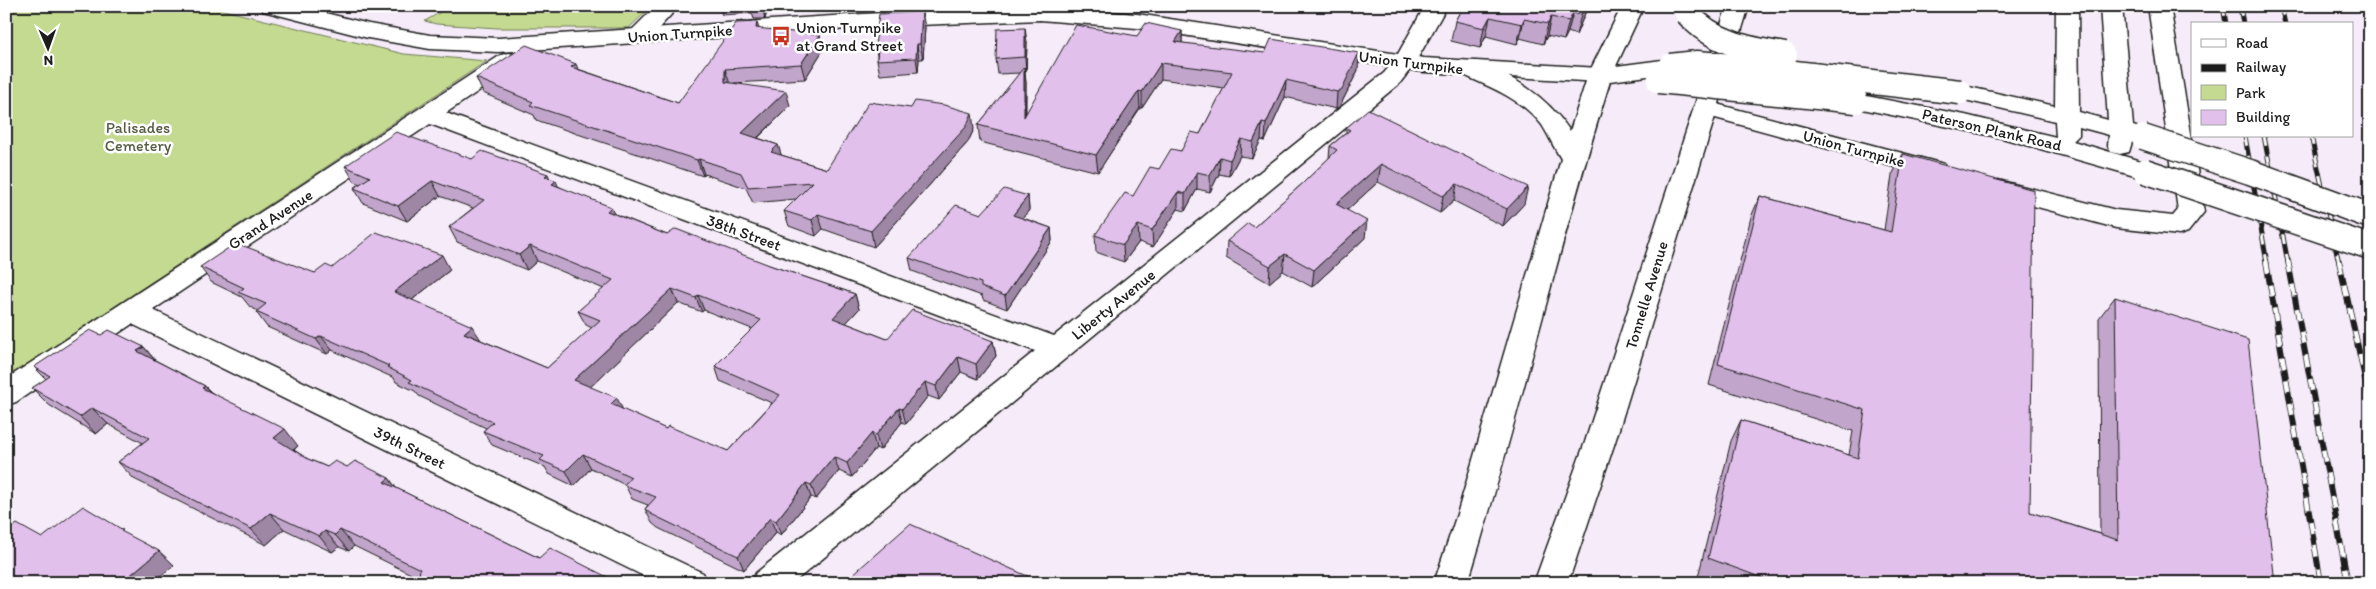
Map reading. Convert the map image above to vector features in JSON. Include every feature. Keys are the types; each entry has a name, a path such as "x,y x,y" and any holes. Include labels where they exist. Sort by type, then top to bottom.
{"main road":[{"name":"Union Turnpike","path":"271,6 368,31 430,42 498,45 639,36 896,13 1012,13 1080,10 1137,21 1404,63 1469,69 1600,75"},
{"path":"639,36 668,6"},
{"name":"Liberty Avenue","path":"768,583 1392,78 1404,63 1436,6"},
{"path":"1451,583 1474,510 1573,159 1600,75 1633,6"},
{"path":"2066,146 2067,6"},
{"path":"2111,6 2132,134 2120,162"},
{"name":"Union Turnpike","path":"1705,108 2116,219 2179,226 2191,212 2159,6"},
{"name":"Paterson Plank Road","path":"1684,10 1698,27 1712,35 1738,45 1778,54 1862,66 1960,92 2067,116 2132,134 2250,172 2370,216"},
{"name":"Tonnelle Avenue","path":"1551,583 1600,442 1705,108 1740,12"},
{"name":"Grand Avenue","path":"6,394 429,115 534,43"},
{"name":"Paterson Plank Road","path":"1664,74 1697,63 1960,92"},
{"path":"1469,69 1512,90 1536,105 1547,115 1573,159"},
{"name":"Paterson Plank Road","path":"1600,75 1664,74 1856,101 1934,115 2066,146 2120,162 2370,247"},
{"name":"38th Street","path":"429,115 1059,348"},
{"name":"39th Street","path":"130,311 691,583"}],"green space":[{"name":"Palisades Cemetery","path":"6,6 207,6 404,54 487,61 6,378"},
{"path":"451,6 652,6 629,28 497,28 436,24 425,21"}],"building":[{"path":"1463,6 1585,6 1581,15 1573,13 1569,21 1551,17 1548,24 1524,19 1522,24 1490,17 1484,28 1455,21"},
{"path":"922,12 920,44 917,44 916,58 877,60 878,46 875,46 879,14"},
{"path":"757,22 756,28 820,35 801,64 725,69 725,82 786,91 742,133 778,145 771,152 827,169 869,102 911,108 915,101 944,105 972,113 966,127 871,231 818,214 812,220 784,211 813,182 748,187 741,173 530,105 533,102 476,78 526,45 576,64 571,67 678,103 736,23"},
{"path":"1146,23 1182,31 1175,42 1265,53 1271,39 1359,53 1342,89 1337,92 1286,80 1266,124 1262,123 1253,142 1241,139 1230,160 1220,157 1210,175 1197,172 1185,194 1178,192 1152,230 1138,225 1123,245 1095,235 1125,193 1133,196 1150,167 1159,169 1171,149 1181,151 1191,132 1200,134 1232,72 1161,63 1142,92 1139,91 1096,155 978,125 1024,67 1024,117 1076,25 1137,36"},
{"path":"1025,28 1025,57 996,59 997,29"},
{"path":"1368,109 1528,187 1507,209 1457,184 1443,196 1381,164 1336,204 1367,221 1314,270 1285,254 1270,266 1227,241 1248,223 1254,227 1302,184 1337,150 1330,146 1350,130 1346,128"},
{"path":"396,132 472,159 482,151 548,174 545,176 556,181 552,184 611,207 607,211 667,235 676,229 772,266 855,294 833,318 887,339 912,310 993,341 976,364 958,357 936,386 925,382 876,435 872,433 847,463 834,457 811,485 806,483 776,521 770,518 738,556 651,514 645,509 656,497 624,485 631,477 583,454 566,471 540,460 544,456 483,431 493,422 409,382 412,380 387,367 389,366 321,336 316,339 256,312 266,304 238,292 244,288 200,267 236,243 315,273 326,265 332,268 376,232 442,255 394,292 472,326 464,333 547,368 600,320 578,311 613,280 530,246 519,255 449,227 484,200 432,181 398,206 354,188 370,177 345,166","holes":["672,289 696,298 698,295 761,320 715,366 780,395 728,451 668,426 666,429 611,404 617,398 574,380"]},
{"path":"1903,154 2034,190 2030,512 2118,540 2115,297 2248,340 2275,583 1776,583 1708,558 1741,420 1858,458 1865,410 1718,364 1760,196 1891,232"},
{"path":"1004,189 1028,196 1013,215 1051,228 1005,296 981,287 981,283 909,258 956,205 981,214"},
{"path":"90,330 101,335 109,330 144,347 137,351 205,386 202,388 285,429 274,438 308,459 327,467 335,461 347,467 355,461 389,478 384,482 539,558 550,548 619,583 418,583 420,569 340,530 335,535 325,531 319,536 270,513 251,529 118,462 149,438 92,408 80,417 32,388 50,376 34,367"},
{"path":"83,506 123,530 121,531 159,551 121,583 6,583 6,532 17,524 42,538"},
{"path":"910,524 1043,583 843,583"}],"railway":[{"path":"2223,6 2226,22"},
{"path":"2240,6 2243,22"},
{"path":"2281,6 2285,22"},
{"path":"2245,138 2267,263"},
{"path":"2264,138 2288,263"},
{"path":"2311,138 2339,263"},
{"path":"2266,261 2321,583"},
{"path":"2288,261 2348,583"},
{"path":"2339,261 2370,401"}],"place":[{"name":"Union Turnpike at Grand Street","path":"781,36"}]}
